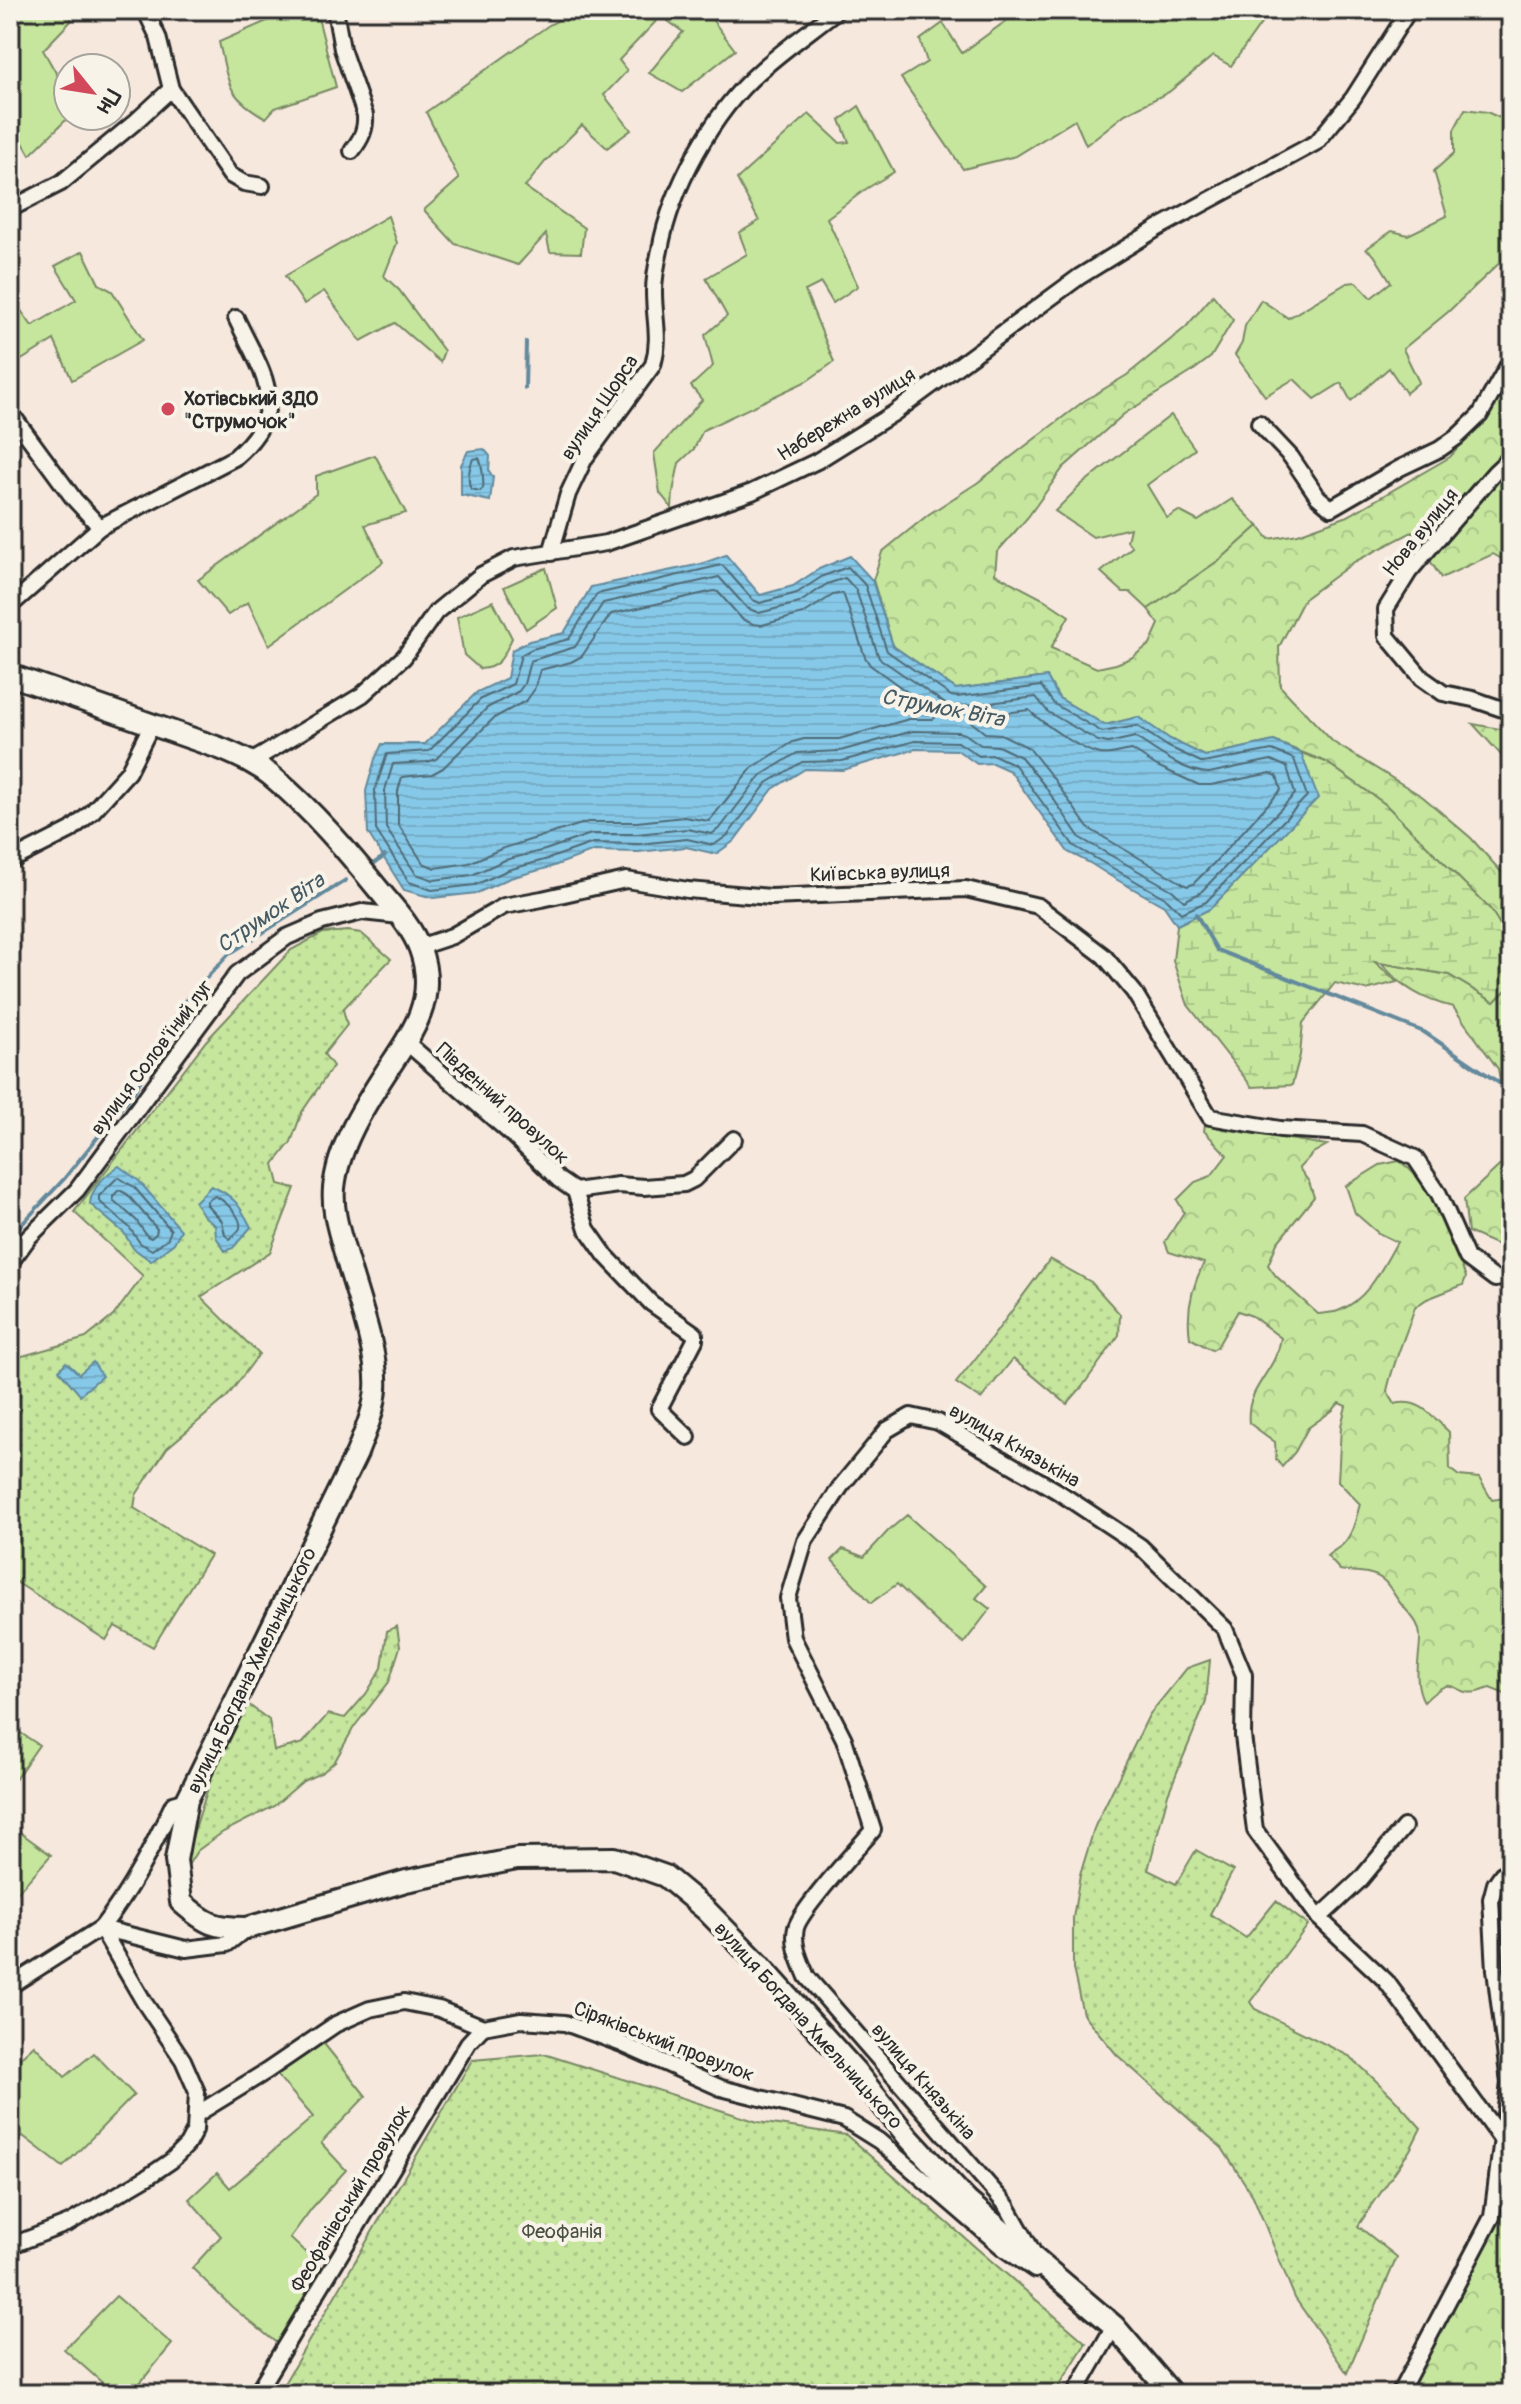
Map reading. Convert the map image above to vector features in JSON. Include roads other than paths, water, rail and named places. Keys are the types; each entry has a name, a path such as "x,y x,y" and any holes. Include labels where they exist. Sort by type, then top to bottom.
{"street":[{"path":"145,10 158,37 171,89 230,175 244,183 262,186"},
{"path":"335,10 342,49 365,115 366,126 352,151"},
{"name":"вулиця Щорса","path":"551,553 568,494 585,458 653,365 658,347 654,290 660,247 682,180 723,112 741,90 759,71 837,10"},
{"name":"Набережна вулиця","path":"251,762 362,695 404,657 436,612 481,575 514,558 606,543 752,492 817,461 894,413 1079,277 1158,228 1317,142 1353,98 1409,10"},
{"path":"10,209 61,183 171,89"},
{"path":"10,606 100,527 234,458 250,445 261,430 269,406 268,385 236,318"},
{"path":"1259,423 1291,457 1318,497 1331,508 1457,437 1480,415 1511,360"},
{"path":"10,412 74,499 100,527"},
{"name":"Нова вулиця","path":"1511,457 1409,572 1386,609 1387,636 1422,678 1443,693 1511,712"},
{"name":"вулиця Богдана Хмельницького","path":"10,675 222,749 251,762 274,778 343,846 400,916 419,947 425,968 425,996 419,1015 355,1127 339,1162 334,1187 334,1215 374,1359 376,1388 370,1421 187,1800 176,1860 181,1902 203,1921 224,1928 247,1928 406,1881 517,1859 614,1858 665,1876 706,1910 758,1963 967,2201 1114,2326 1172,2394"},
{"path":"10,861 71,830 92,812 128,772 151,726"},
{"name":"Київська вулиця","path":"419,947 452,936 504,906 626,880 688,890 771,897 966,889 1038,906 1104,956 1134,992 1210,1117 1280,1129 1362,1134 1415,1158 1439,1194 1467,1258 1495,1279 1511,1276"},
{"name":"вулиця Солов'їний луг","path":"10,1263 29,1237 77,1190 237,974 287,937 322,922 362,912 400,916"},
{"name":"Південний провулок","path":"406,1042 575,1191 587,1229 606,1256 651,1303 695,1334 695,1340 659,1409 688,1437"},
{"name":"Південний провулок","path":"575,1191 618,1185 684,1184 694,1179 734,1139"},
{"name":"вулиця Князькіна","path":"1038,2260 1007,2206 807,1977 796,1949 796,1927 810,1905 873,1830 844,1739 793,1638 788,1598 805,1541 841,1486 887,1430 911,1416 938,1422 1053,1488 1140,1546 1225,1629 1244,1675 1243,1736 1255,1830 1319,1918 1386,1981 1503,2141"},
{"path":"10,1986 101,1928 117,1908 149,1854 173,1804 187,1800"},
{"path":"1319,1918 1360,1880 1404,1827"},
{"path":"1399,2394 1492,2217 1509,2083 1495,1970 1491,1899 1495,1884 1502,1874 1511,1869"},
{"path":"101,1928 186,1949 227,1944 247,1928"},
{"path":"10,2246 69,2223 171,2161 187,2145 195,2130 197,2092 183,2060 144,2002 101,1928"},
{"path":"197,2114 336,2024 370,2009 404,2002 439,2009 483,2027"},
{"name":"Сіряківський провулок","path":"483,2027 521,2020 565,2023 622,2044 721,2088 844,2119 879,2141 1003,2248 1086,2303"},
{"name":"Феофанівський провулок","path":"256,2394 468,2043 483,2027"},
{"path":"1075,2394 1114,2326"}],"water":[{"path":"484,449 490,456 489,471 493,477 490,501 461,495 461,465 468,451"},
{"path":"726,555 760,595 793,586 819,569 850,556 872,580 893,646 956,689 1047,677 1059,698 1105,725 1138,717 1170,739 1205,756 1274,741 1301,753 1318,798 1210,909 1177,925 1164,906 1068,852 1010,771 992,763 977,764 957,750 915,749 843,770 805,769 773,789 734,841 716,854 686,847 638,852 594,851 510,878 477,893 433,898 404,890 368,833 366,791 382,744 425,744 477,692 507,678 512,650 529,641 564,633 591,587 701,564"},
{"path":"119,1166 139,1181 181,1230 174,1243 151,1261 133,1248 124,1233 90,1204 100,1182"},
{"path":"211,1186 236,1202 251,1227 233,1248 225,1251 216,1237 215,1225 195,1202"},
{"path":"66,1362 79,1374 93,1362 102,1376 80,1395 59,1370"}],"waterway":[{"path":"525,388 526,342"},
{"name":"Струмок Віта","path":"373,864 385,856"},
{"name":"Струмок Віта","path":"10,1237 64,1179 134,1092 183,1003 229,954 346,880"},
{"name":"Струмок Віта","path":"1196,914 1217,950 1424,1032 1511,1091"}],"place":[{"name":"Хотівський ЗДО \"Струмочок\"","path":"168,409"}],"park label":[{"name":"Феофанія","path":"562,2231"}]}
